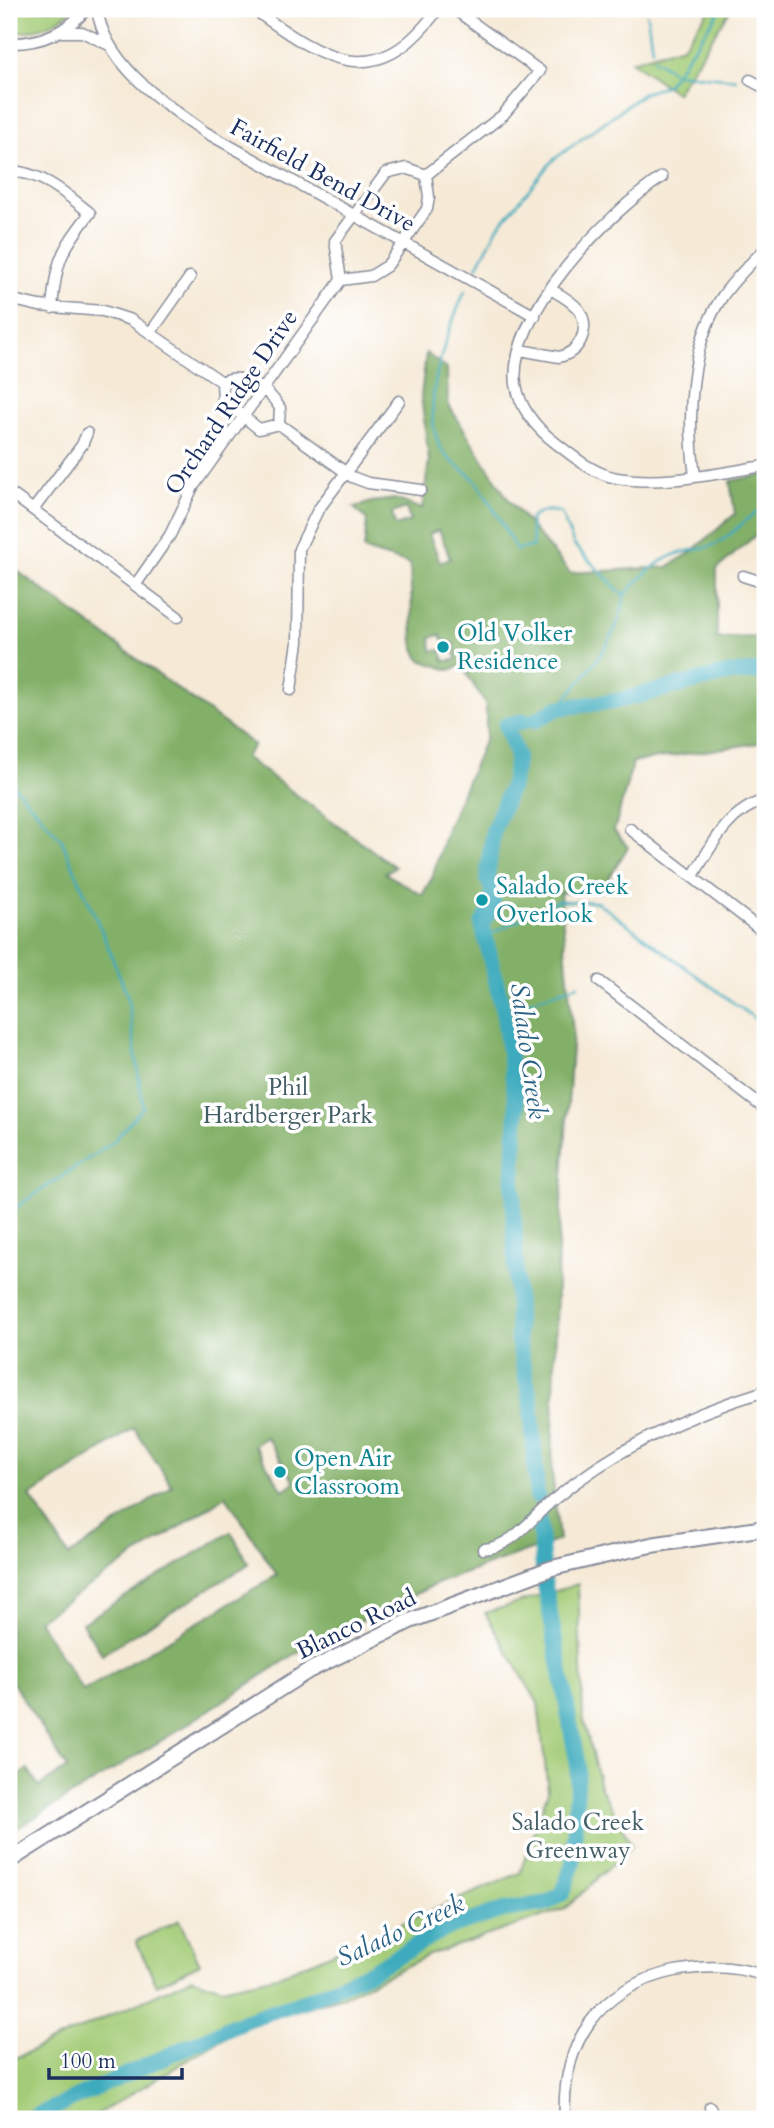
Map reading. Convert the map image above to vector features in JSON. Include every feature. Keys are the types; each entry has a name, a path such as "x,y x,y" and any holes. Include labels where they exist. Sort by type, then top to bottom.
{"main road":[{"name":"Blanco Road","path":"9,1861 308,1671 371,1638 458,1600 524,1576 693,1537 765,1528"}],"street":[{"name":"Fairfield Bend Drive","path":"9,43 40,40 58,32 87,9"},
{"name":"Fairfield Bend Drive","path":"97,9 109,45 136,76 171,108 205,132 535,316"},
{"path":"253,9 317,53 354,60 373,58 400,48 422,30 438,9"},
{"path":"426,176 503,115 540,71 454,9"},
{"name":"Fairfield Bend Drive","path":"58,32 82,32 109,45"},
{"path":"750,80 765,88"},
{"path":"406,169 426,176 429,197 427,209 379,272 371,276 341,280 335,241 386,173 406,169"},
{"path":"9,171 34,175 51,183 90,213 64,248 57,263 52,308"},
{"path":"662,177 603,224 582,248 535,316 520,349 516,385 523,407 541,432 584,464 613,478 633,480 695,476 765,466"},
{"path":"695,476 691,442 700,345 706,326 724,293 765,249"},
{"path":"151,332 190,277"},
{"name":"Orchard Ridge Drive","path":"136,584 170,535 193,487 341,280"},
{"path":"520,349 559,357 578,346 584,330 580,312 552,290"},
{"path":"9,299 52,308 103,311 131,320 222,382"},
{"path":"222,382 242,379 262,390 280,408 279,424"},
{"path":"222,382 223,400 258,429 279,424 344,472 368,483 421,490"},
{"path":"291,690 298,642 299,549 312,520 344,472 399,401"},
{"path":"33,510 82,444 87,433"},
{"path":"9,492 178,617"},
{"path":"743,576 765,583"},
{"path":"693,876 727,822 739,812 765,800"},
{"path":"630,829 765,933"},
{"path":"599,981 765,1109"},
{"path":"483,1549 505,1544 565,1491 651,1436 683,1420 765,1391"},
{"path":"565,2119 566,2084 576,2046 588,2024 616,1996 650,1978 695,1967 723,1967 765,1976"},
{"path":"710,2107 714,2119"}],"green space":[{"path":"9,9 73,9 43,27 27,32 9,33"},
{"path":"710,9 731,9 676,93 631,61 683,46"},
{"name":"Phil Hardberger Park","path":"426,353 447,369 448,404 508,499 570,573 667,567 690,553 735,514 730,481 765,474 765,527 717,569 717,638 765,637 765,742 633,762 614,831 628,847 601,891 560,893 573,1032 558,1249 552,1470 559,1540 438,1583 300,1651 169,1736 9,1833 9,1781 28,1769 39,1786 67,1768 9,1677 9,565 254,745 245,757 395,867 385,873 422,895 432,878 448,825 486,737 486,705 462,666 449,670 420,660 413,643 410,564 364,550 367,520 354,508 371,502 395,499 422,509 429,461 421,396","holes":["406,508 410,521 395,526 392,513","439,530 450,558 440,562 429,534","441,635 442,640 454,643 456,660 444,661 442,650 432,651 431,637","134,1428 172,1486 69,1556 30,1496","266,1437 295,1482 283,1490 254,1445","226,1496 277,1575 83,1691 38,1620"]},
{"path":"231,1532 249,1564 102,1654 82,1623"},
{"name":"Salado Creek Greenway","path":"578,1584 583,1717 600,1786 632,1846 565,1909 429,1955 343,1996 243,2027 89,2119 9,2119 9,2061 192,1978 222,1988 281,1975 520,1873 548,1791 538,1703 485,1613"},
{"path":"179,1920 200,1964 157,1985 136,1941"}],"waterway":[{"path":"477,267 498,227 553,160 644,93 667,85 721,9"},
{"path":"647,15 652,49"},
{"path":"654,59 675,73 736,79"},
{"path":"465,291 444,347 434,390 434,430 440,447 449,459 478,484 516,550 533,546 530,519 545,512 561,513 574,545 624,596"},
{"path":"558,708 608,642 616,627 624,596 641,578 667,558 721,541 753,515 765,509"},
{"name":"Salado Creek","path":"534,721 558,708 616,701 726,674 765,671"},
{"name":"Salado Creek","path":"524,721 506,725 517,757 513,781 493,831 487,879 492,887 493,905 482,924 503,1010 517,1108 513,1187 518,1341 531,1402 537,1496"},
{"path":"9,780 61,839 102,932 127,994 143,1107 113,1142 9,1212"},
{"path":"484,937 557,901 597,902 765,1026"},
{"path":"503,1010 578,985"},
{"name":"Salado Creek","path":"29,2119 246,2020 312,1998 371,1971 445,1929 504,1910 547,1903 563,1893 573,1863 578,1767 544,1580 539,1520"}],"place":[{"name":"Old Volker Residence","path":"443,647"},
{"name":"Salado Creek Overlook","path":"482,900"},
{"name":"Open Air Classroom","path":"280,1472"}]}
